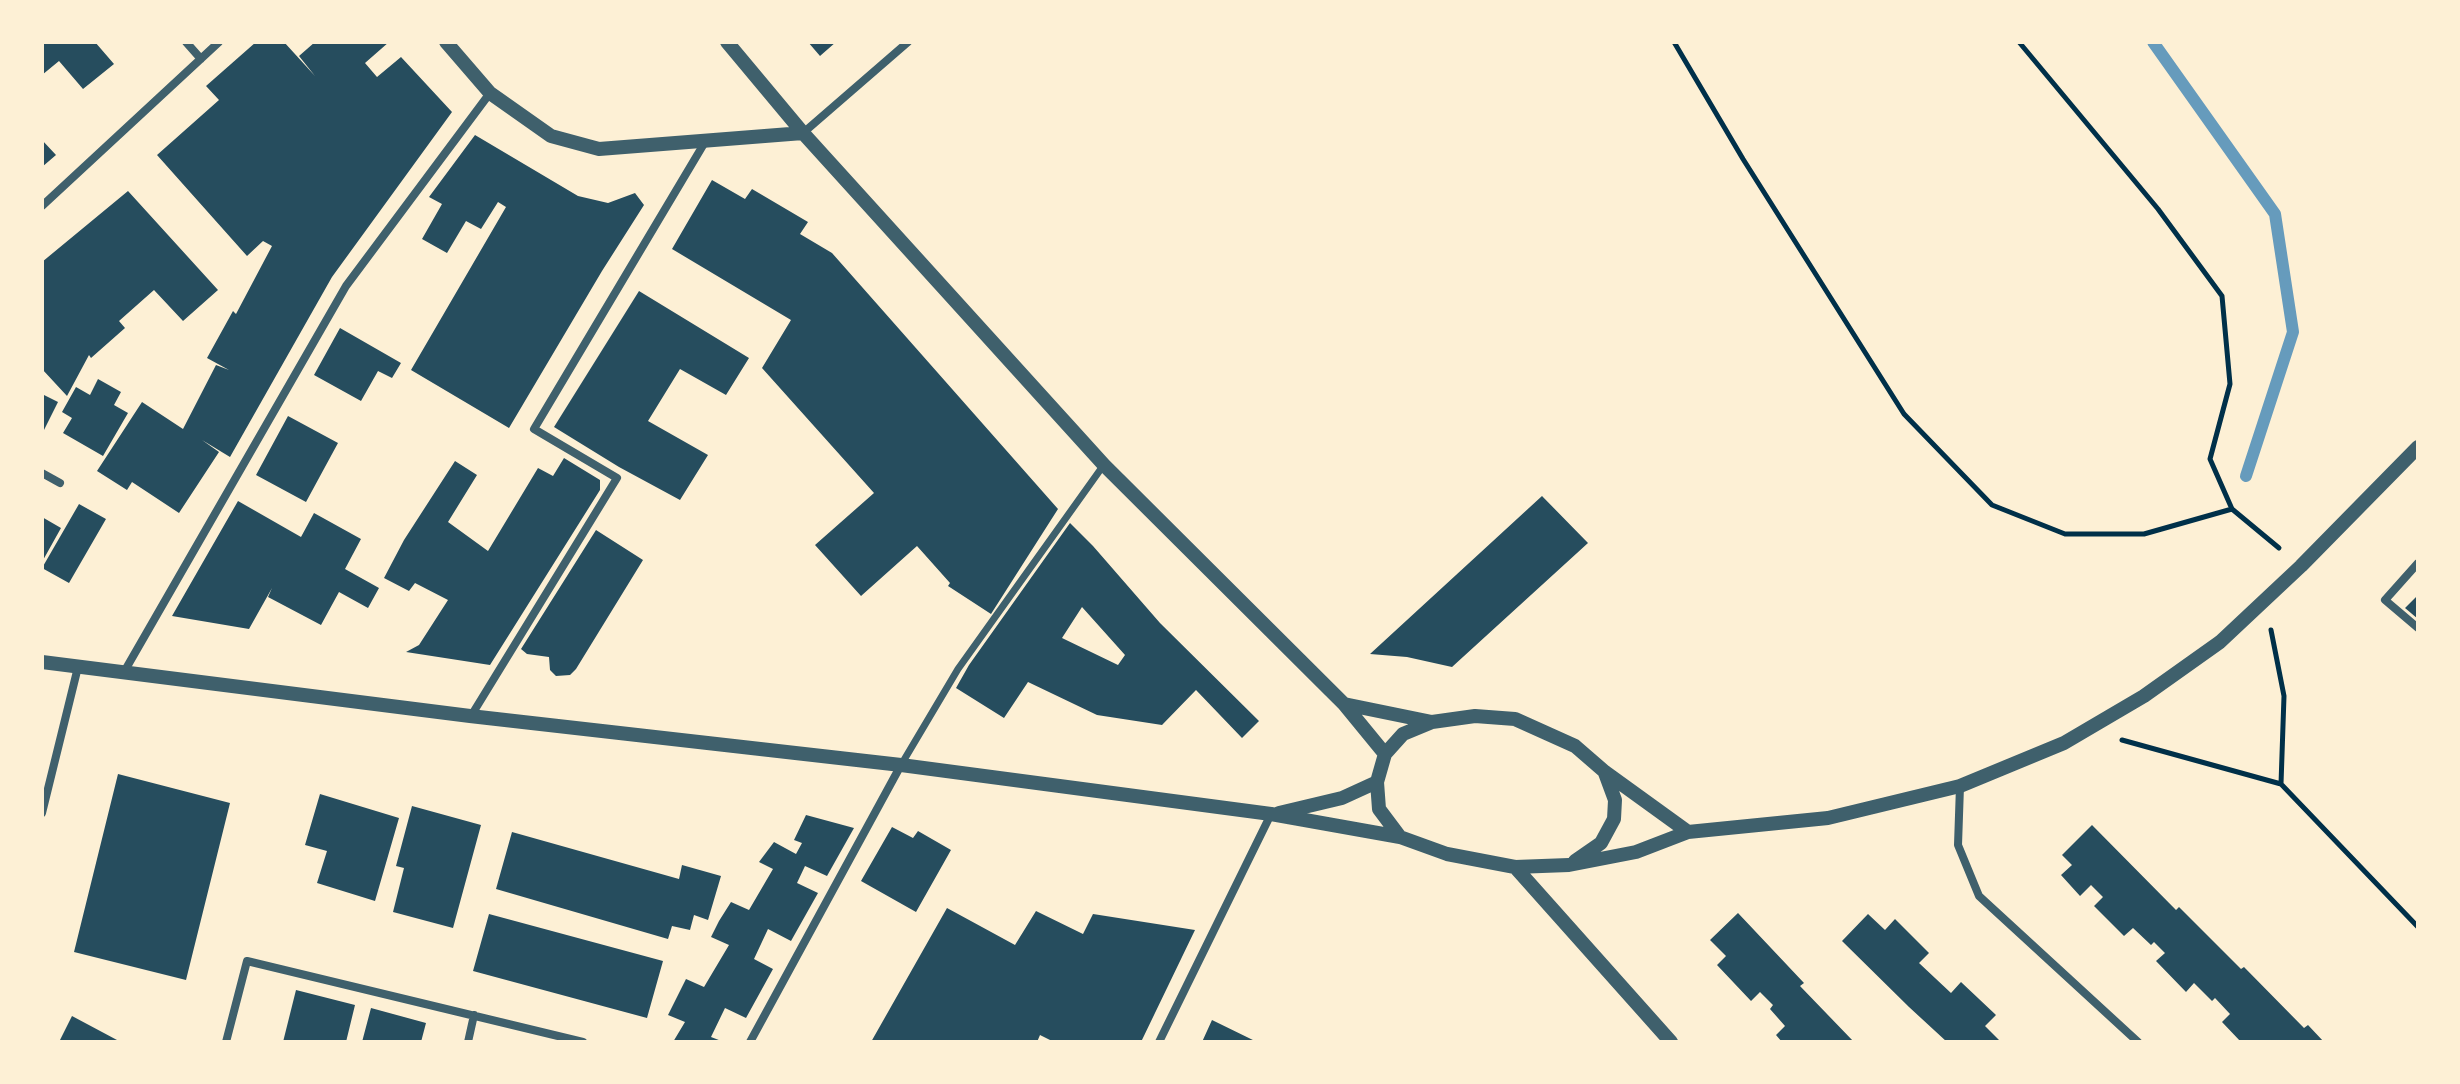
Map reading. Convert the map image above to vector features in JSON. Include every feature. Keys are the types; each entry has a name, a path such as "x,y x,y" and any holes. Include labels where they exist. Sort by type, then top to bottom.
{"street":[{"path":"186,42 201,59"},
{"path":"42,206 219,42"},
{"path":"446,42 490,93 551,136 599,149 803,133 908,42"},
{"path":"727,42 803,133 1104,465 1344,704 1385,754"},
{"path":"124,672 346,286 490,93"},
{"path":"470,716 617,478 534,429 705,142"},
{"path":"42,662 470,716 901,765 1271,814 1400,837 1447,854 1515,867 1569,865 1636,852 1688,832 1828,818 1960,786 2038,755 2157,687 2220,642 2301,566 2418,447"},
{"path":"750,1042 901,765 958,669 1104,465"},
{"path":"42,473 60,483"},
{"path":"2418,563 2385,600 2418,628"},
{"path":"42,813 78,667"},
{"path":"1344,704 1432,722"},
{"path":"1400,837 1379,809 1377,782 1385,754 1403,734 1432,722 1475,716 1515,719 1575,746 1605,772 1688,832"},
{"path":"1569,865 1601,843 1614,819 1615,800 1605,772"},
{"path":"1271,814 1342,798 1377,782"},
{"path":"1960,786 1958,845 1979,896 2138,1042"},
{"path":"1159,1042 1271,814"},
{"path":"1515,867 1671,1042"},
{"path":"226,1042 247,961 583,1042"},
{"path":"468,1042 474,1015"}],"path":[{"path":"1674,42 1743,159 1904,414 1992,505 2065,534 2144,534 2232,509"},
{"path":"2019,42 2158,209 2222,296 2230,384 2210,459 2232,509 2301,566"},
{"path":"2265,600 2284,696 2281,784"},
{"path":"2086,730 2281,784 2418,927"}],"building":[{"path":"42,42 95,42 114,64 83,89 59,61 42,75"},
{"path":"256,42 284,42 315,76 299,56 315,42 389,42 365,63 377,77 401,57 452,112 332,277 230,457 202,440 219,452 179,513 132,482 127,490 97,471 142,402 183,429 216,365 229,370 207,358 233,311 236,314 272,246 263,241 247,256 157,155 219,100 206,86"},
{"path":"808,42 836,42 820,56"},
{"path":"475,135 578,196 608,203 635,193 644,205 509,428 411,370 506,207 498,202 481,229 466,221 447,253 422,239 442,204 429,197"},
{"path":"42,140 56,155 42,167"},
{"path":"712,180 745,199 752,189 808,222 800,234 832,253 1058,509 991,614 948,586 950,583 917,546 861,596 815,545 874,493 762,368 791,320 672,249"},
{"path":"128,191 218,290 183,321 154,290 119,321 125,328 91,358 89,355 67,396 42,369 42,262"},
{"path":"639,291 749,358 726,395 680,369 648,421 708,455 680,500 554,427"},
{"path":"340,328 401,363 392,378 378,371 361,401 314,375"},
{"path":"98,379 121,392 114,405 128,413 103,456 63,433 72,418 62,412 76,387 90,395"},
{"path":"42,394 58,402 42,434"},
{"path":"288,416 338,443 306,502 256,475"},
{"path":"564,458 600,480 600,490 490,665 406,652 419,645 448,600 415,583 409,591 384,578 404,540 455,461 477,475 448,522 488,551 538,468 553,476"},
{"path":"1542,496 1588,543 1452,667 1407,657 1370,654"},
{"path":"238,501 301,537 314,513 361,539 345,569 379,588 368,608 339,592 321,625 268,597 272,588 249,629 172,616"},
{"path":"79,504 106,519 69,583 42,568"},
{"path":"42,517 61,528 42,562"},
{"path":"1070,523 1160,623 1259,721 1242,738 1196,690 1162,725 1097,715 1028,682 1004,718 956,688","holes":["1082,607 1125,655 1118,665 1062,638"]},
{"path":"596,530 643,560 576,669 570,675 556,676 550,670 549,657 527,654 521,649"},
{"path":"2418,595 2418,619 2405,608"},
{"path":"118,774 230,803 186,980 74,952"},
{"path":"320,794 399,818 375,901 317,883 327,851 305,845"},
{"path":"412,806 481,825 453,928 393,912 404,868 396,866"},
{"path":"806,815 854,828 827,876 805,866 797,883 818,893 791,941 768,929 754,959 773,969 746,1018 725,1008 711,1037 724,1042 673,1042 685,1022 668,1015 686,979 704,987 729,945 711,937 719,921 731,902 749,910 773,869 759,862 774,842 796,854 802,843 794,840"},
{"path":"2092,825 2176,910 2179,907 2304,1028 2308,1025 2324,1042 2241,1042 2222,1022 2230,1014 2215,998 2212,1001 2194,983 2186,992 2156,961 2165,953 2154,942 2151,945 2133,928 2124,936 2094,906 2103,897 2091,885 2080,896 2061,875 2072,865 2062,855"},
{"path":"892,827 913,838 918,831 951,850 916,912 861,881"},
{"path":"512,832 679,879 682,865 721,876 708,920 694,915 690,930 672,926 668,939 496,889"},
{"path":"947,908 1015,945 1036,911 1083,934 1093,914 1195,930 1141,1042 1054,1042 1040,1035 1037,1042 871,1042"},
{"path":"1738,913 1804,983 1800,986 1854,1042 1782,1042 1776,1035 1785,1026 1770,1009 1773,1005 1760,992 1751,1001 1717,965 1726,956 1710,940"},
{"path":"489,914 663,961 647,1018 473,971"},
{"path":"1868,914 1885,930 1895,919 1929,953 1919,963 1951,993 1961,982 1996,1015 1985,1026 2001,1042 1947,1042 1909,1007 1842,941"},
{"path":"296,990 355,1005 346,1042 283,1042"},
{"path":"371,1008 426,1023 421,1042 362,1042"},
{"path":"72,1016 117,1040 116,1042 59,1042"},
{"path":"1212,1020 1257,1042 1202,1042"}],"waterway":[{"path":"2153,42 2275,214 2293,332 2246,476"}]}
